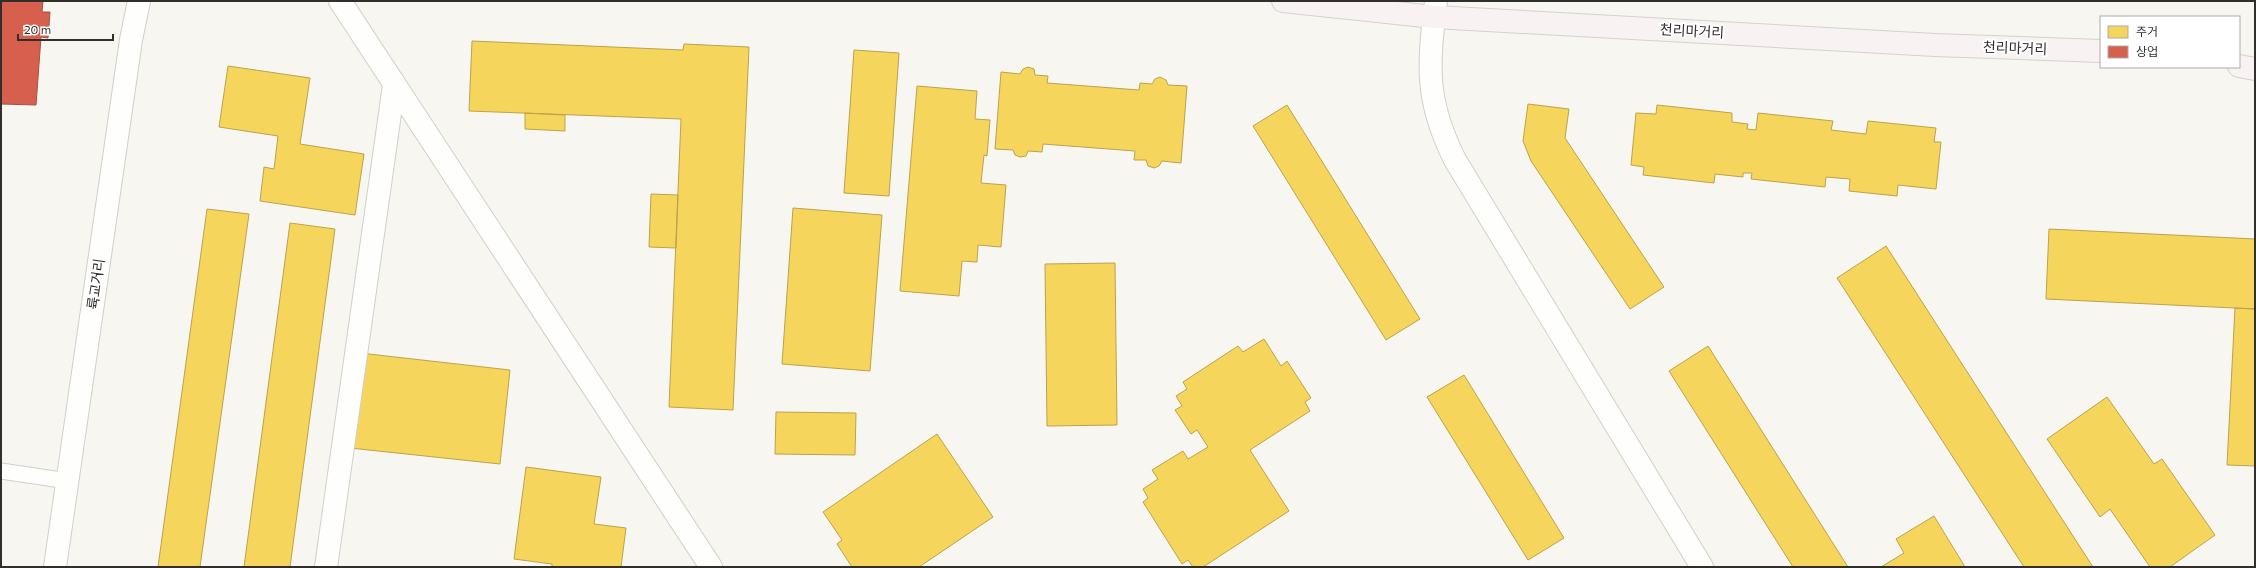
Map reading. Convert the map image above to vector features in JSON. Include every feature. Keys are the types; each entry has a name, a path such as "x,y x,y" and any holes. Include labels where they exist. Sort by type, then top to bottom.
{"highway":[{"name":"천리마거리","path":"1283,1 1435,9 1935,45 2100,51"},
{"path":"2240,66 2255,69"}],"street":[{"name":"륙교거리","path":"55,567 129,56 139,1"},
{"path":"340,1 710,567"},
{"path":"1435,9 1430,58 1430,86 1436,117 1444,139 1455,160 1702,567"},
{"path":"326,567 394,85"}],"lane":[{"path":"1,471 68,481"}],"building: 주거":[{"path":"472,41 683,50 684,44 749,47 733,410 669,407 681,119 469,111"},
{"path":"854,50 899,53 889,196 844,193"},
{"path":"228,66 310,78 300,144 364,154 355,215 260,201 264,167 274,169 278,136 219,127"},
{"path":"1028,67 1034,69 1035,75 1048,76 1047,83 1139,90 1140,83 1152,84 1155,79 1160,77 1166,80 1168,85 1187,86 1181,163 1162,161 1159,166 1154,168 1148,166 1146,160 1134,160 1135,151 1043,144 1042,152 1028,151 1026,156 1020,157 1015,155 1013,150 995,149 1001,72 1020,74 1023,69"},
{"path":"917,86 977,91 975,119 990,120 987,156 984,155 981,183 1006,185 1001,247 978,245 977,262 962,261 959,296 900,291"},
{"path":"1528,104 1569,109 1565,138 1664,287 1630,309 1531,161 1523,141"},
{"path":"1287,105 1420,319 1386,340 1253,126"},
{"path":"1657,105 1732,113 1732,122 1748,124 1747,129 1756,130 1758,113 1833,121 1831,130 1866,134 1868,121 1936,128 1934,142 1941,142 1936,189 1898,185 1897,196 1849,191 1850,179 1826,177 1825,187 1751,179 1752,173 1743,173 1743,177 1715,174 1714,183 1643,175 1644,167 1631,165 1636,113 1656,114"},
{"path":"525,113 565,115 565,131 525,129"},
{"path":"651,194 678,195 676,248 649,247"},
{"path":"793,208 882,215 870,371 782,364"},
{"path":"207,209 249,214 200,567 158,567"},
{"path":"290,223 335,229 290,567 244,567"},
{"path":"2049,229 2255,239 2255,309 2046,299"},
{"path":"1886,246 2093,567 2024,567 1837,278"},
{"path":"1115,263 1117,425 1047,426 1045,264"},
{"path":"2235,308 2255,309 2255,466 2227,465"},
{"path":"1264,339 1281,366 1287,361 1311,398 1305,402 1310,411 1250,450 1289,511 1203,567 1193,567 1188,560 1182,564 1143,502 1148,498 1143,489 1158,479 1152,470 1183,451 1188,459 1208,447 1197,430 1191,434 1175,410 1182,406 1176,396 1187,389 1183,382 1238,346 1243,352"},
{"path":"1708,346 1848,567 1793,567 1669,371"},
{"path":"360,353 510,370 500,464 350,448"},
{"path":"1464,375 1564,538 1528,560 1427,397"},
{"path":"2107,397 2154,464 2162,459 2215,535 2170,567 2150,567 2110,509 2100,517 2047,439"},
{"path":"776,412 856,413 855,455 775,454"},
{"path":"937,434 993,517 919,567 852,567 837,544 842,540 823,512"},
{"path":"526,467 601,477 594,524 626,528 621,567 552,567 552,564 514,559"},
{"path":"1934,516 1965,567 1881,567 1904,553 1896,539"}],"building: 상업":[{"path":"1,1 43,1 42,12 50,12 48,38 41,37 36,105 1,104"}]}
